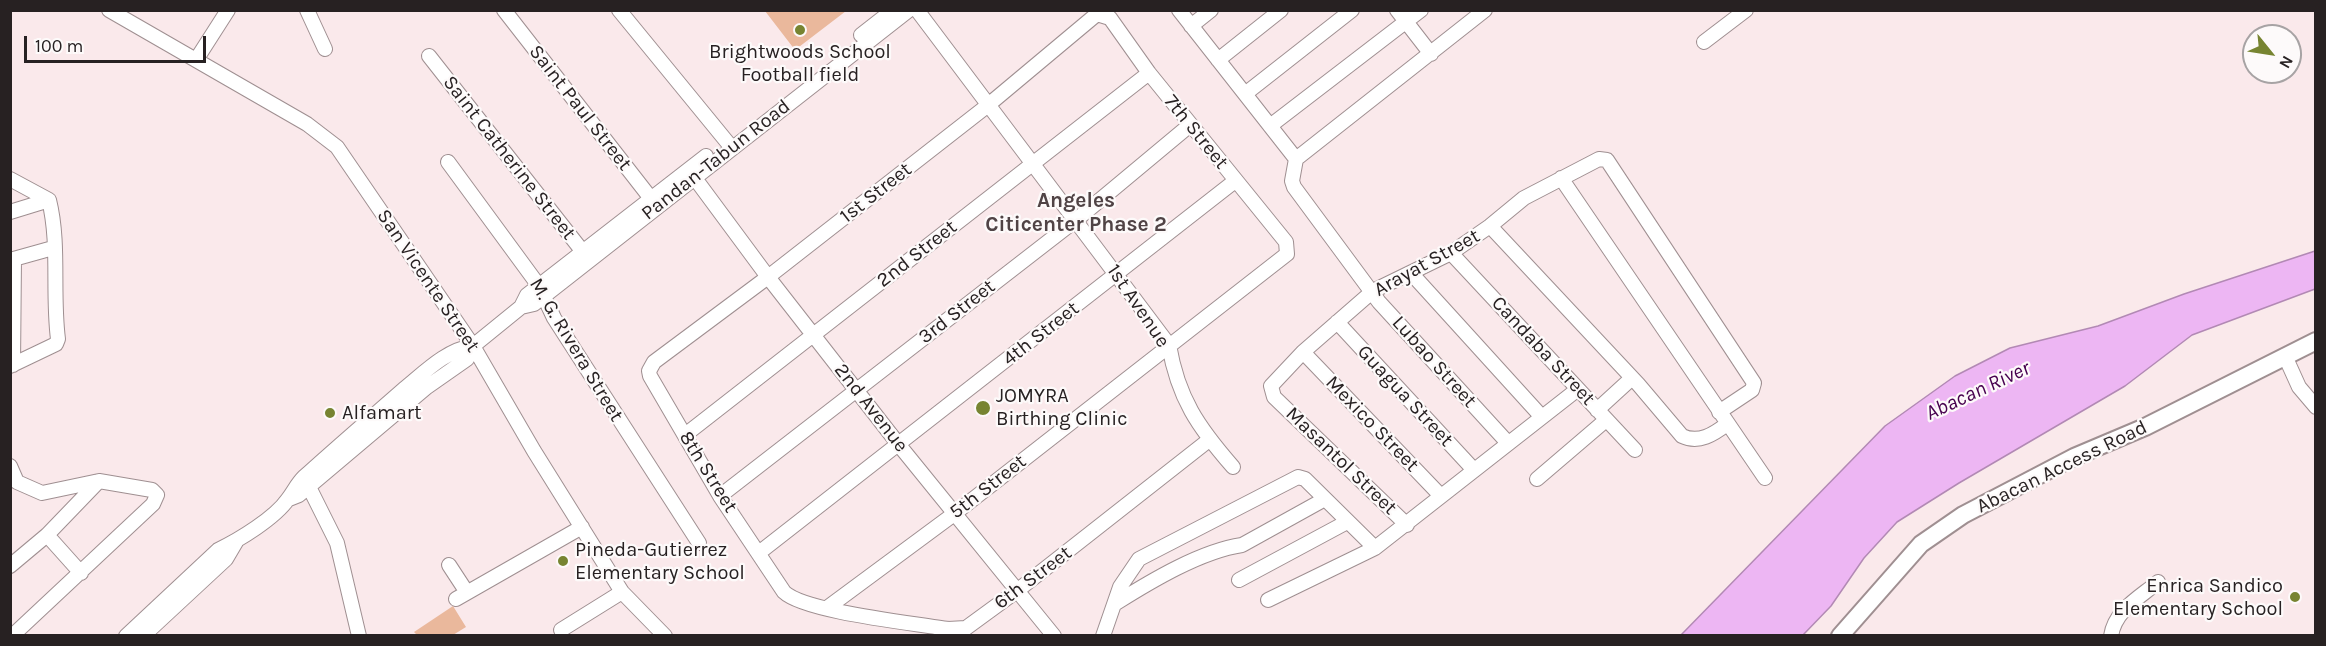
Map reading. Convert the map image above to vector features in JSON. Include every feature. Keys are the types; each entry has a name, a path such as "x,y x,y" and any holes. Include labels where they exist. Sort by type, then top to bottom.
{"street":[{"name":"San Vicente Street","path":"110,10 307,124 337,147 473,346 622,592 665,636"},
{"path":"196,60 228,10"},
{"path":"307,10 325,49"},
{"name":"Saint Paul Street","path":"504,10 654,202"},
{"path":"618,10 729,144"},
{"name":"Pandan-Tabun Road","path":"654,202 694,177 729,144 893,10"},
{"name":"Pandan-Tabun Road","path":"185,588 226,559 236,542 285,502 293,488 307,481 439,369 460,348 473,346 521,308 531,305 542,290 654,202 909,10"},
{"name":"1st Avenue","path":"917,10 987,106 1118,274 1169,345 1180,393 1209,440 1233,467"},
{"path":"1179,10 1296,159 1485,10"},
{"path":"1191,26 1211,10"},
{"path":"1218,60 1281,10"},
{"path":"1245,94 1352,10"},
{"path":"1397,10 1431,54"},
{"path":"1270,126 1421,10"},
{"path":"1704,42 1746,10"},
{"name":"1st Street","path":"649,371 654,362 768,278 987,106 1093,17 1102,14"},
{"name":"7th Street","path":"1102,14 1110,18 1149,73 1286,242 1288,251"},
{"name":"Saint Catherine Street","path":"429,56 586,256"},
{"name":"2nd Street","path":"685,435 1149,73"},
{"name":"3rd Street","path":"720,496 1076,220 1190,125"},
{"name":"Lubao Street","path":"1296,159 1292,181 1294,188 1373,291 1508,442"},
{"name":"Arayat Street","path":"1275,397 1271,390 1275,381 1303,352 1373,291 1452,252 1490,226 1524,198 1599,159 1607,160 1754,384 1752,390 1719,412"},
{"name":"M. G. Rivera Street","path":"448,162 542,290 554,318 699,543"},
{"name":"2nd Avenue","path":"694,177 768,278 954,514 1054,636"},
{"path":"10,178 49,200 56,225 53,248 58,339 56,344 12,366 12,259 53,248"},
{"path":"1562,178 1765,478"},
{"name":"4th Street","path":"760,552 1235,181"},
{"path":"10,212 49,200"},
{"path":"1490,226 1687,438 1709,436 1727,424"},
{"name":"5th Street","path":"827,608 954,514 1169,345 1285,258 1288,251"},
{"name":"Candaba Street","path":"1452,252 1635,450"},
{"path":"1411,273 1541,416"},
{"name":"Guagua Street","path":"1337,322 1473,470"},
{"name":"Abacan Access Road","path":"1840,636 1921,544 1963,515 2074,456 2145,427 2316,341"},
{"name":"Mexico Street","path":"1303,352 1441,496"},
{"path":"2286,356 2299,387 2316,407"},
{"name":"8th Street","path":"649,371 720,496 760,552 784,592 792,599 827,608"},
{"path":"1537,479 1602,415 1632,378"},
{"path":"1268,600 1375,548 1578,389"},
{"name":"Masantol Street","path":"1275,397 1407,525"},
{"name":"6th Street","path":"827,608 960,629 966,628 1209,440"},
{"path":"10,466 14,485 42,493 99,481 152,490 157,495 157,499 81,573 12,636"},
{"path":"1103,636 1120,587 1139,559 1298,477 1305,478 1375,548"},
{"path":"10,566 47,535 99,481"},
{"path":"307,481 337,543 358,636"},
{"path":"1116,603 1178,568 1226,547 1242,544 1325,499"},
{"path":"1239,580 1347,522"},
{"path":"449,566 461,595 582,527"},
{"path":"47,535 81,573"},
{"path":"2111,636 2113,622 2122,610 2158,582"},
{"path":"126,636 185,588"},
{"path":"142,636 185,588"},
{"path":"561,630 622,592"}],"shaded area":[{"name":"Brightwoods School Football field","path":"765,11 846,11 795,50"},
{"path":"453,606 466,627 453,635 417,635 414,632"}],"water":[{"name":"Abacan River","path":"2315,251 2315,289 2192,335 2125,386 1897,522 1864,558 1831,606 1803,635 1681,635 1885,426 1955,376 2010,348 2098,326 2184,294"}],"place":[{"name":"Brightwoods School Football field","path":"800,30"},
{"name":"JOMYRA Birthing Clinic","path":"983,408"},
{"name":"Alfamart","path":"330,413"},
{"name":"Pineda-Gutierrez Elementary School","path":"563,561"},
{"name":"Enrica Sandico Elementary School","path":"2295,597"}],"district":[{"name":"Angeles Citicenter Phase 2","path":"1076,213"}]}
